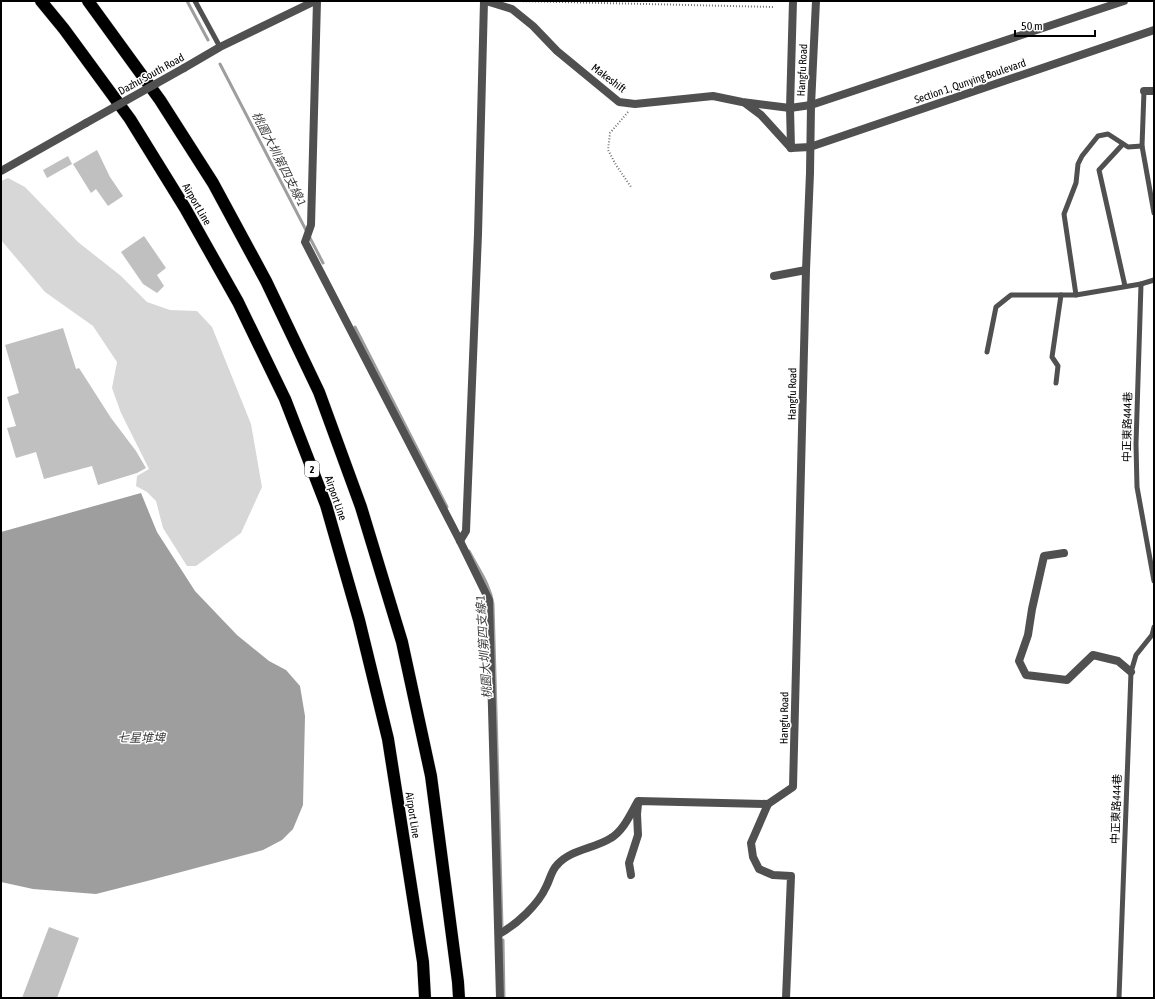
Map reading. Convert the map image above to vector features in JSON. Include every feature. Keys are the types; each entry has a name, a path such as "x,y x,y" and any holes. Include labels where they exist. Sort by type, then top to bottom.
{"highway":[{"name":"Airport Line","path":"41,1 64,29 130,119 185,208 238,302 285,399 324,498 359,620 388,739 423,962 425,998"},
{"name":"Airport Line","path":"88,1 160,100 213,183 266,281 319,392 361,507 402,642 431,776 459,998"}],"street":[{"name":"Dazhu South Road","path":"1,171 220,47 316,1"},
{"path":"316,1 311,225 305,242 489,600 500,998"},
{"path":"460,541 466,531 467,523 485,1"},
{"name":"Makeshift","path":"485,1 512,9 533,26 557,51 619,102 635,104 713,96 742,102 790,108"},
{"name":"Hangfu Road","path":"791,148 790,108 793,1"},
{"name":"Hangfu Road","path":"768,804 793,787 806,270 816,1"},
{"path":"790,108 811,105 1124,1"},
{"name":"Section 1, Qunying Boulevard","path":"791,148 810,147 1154,30"},
{"path":"1144,91 1154,91"},
{"name":"Makeshift","path":"742,102 761,115 791,148"},
{"path":"774,276 806,270"},
{"path":"1064,553 1044,556 1032,609 1028,635 1019,661 1026,675 1067,680 1094,656 1118,661 1131,672"},
{"path":"499,934 506,930 537,903 557,865 571,854 613,837 626,822 638,801"},
{"path":"638,801 768,804 752,843 753,857 759,869 773,875 791,876 786,998"},
{"path":"631,875 629,863 638,835 638,801"}],"lane":[{"path":"195,1 220,47"},
{"path":"1144,91 1142,146 1154,213"},
{"path":"1076,295 1064,214 1076,182 1078,164 1082,156 1098,136 1108,134 1128,147 1142,146"},
{"path":"1123,144 1099,170 1126,286"},
{"path":"987,352 996,307 1011,295 1076,295 1141,284 1154,280"},
{"name":"中正東路444巷","path":"1141,284 1136,444 1137,488 1154,582"},
{"path":"1056,383 1058,366 1052,357 1061,295"},
{"name":"中正東路444巷","path":"1119,998 1131,672 1136,655 1152,635 1154,627"}],"path":[{"path":"511,1 774,7"},
{"path":"631,188 616,166 608,150 610,133 635,104"}],"shaded area":[{"path":"8,178 25,187 78,242 121,276 147,302 170,310 197,311 212,327 251,424 262,487 241,533 196,566 187,566 163,528 156,501 147,492 136,486 137,476 149,469 121,413 112,388 117,362 93,326 45,292 1,240 1,181"}],"water":[{"name":"七星堆埤","path":"141,493 157,532 195,591 237,635 269,661 286,670 300,686 305,716 303,805 293,829 282,840 263,850 151,880 96,894 33,889 1,882 1,532"}],"building":[{"path":"97,150 110,177 123,196 108,206 96,189 91,193 73,164"},
{"path":"68,156 72,164 47,178 43,170"},
{"path":"144,236 166,268 157,275 164,286 157,293 143,284 121,252"},
{"path":"63,328 76,369 79,368 111,418 136,451 146,468 137,473 98,485 92,466 44,479 36,452 16,458 7,428 16,426 7,397 19,393 5,345"},
{"path":"49,927 79,938 57,998 22,998"}],"waterway":[{"name":"桃園大圳第四支線-1","path":"187,1 208,40"},
{"name":"桃園大圳第四支線-1","path":"220,64 323,263"},
{"name":"桃園大圳第四支線-1","path":"355,327 447,507"},
{"name":"桃園大圳第四支線-1","path":"469,551 486,583 493,604 502,926"},
{"name":"桃園大圳第四支線-1","path":"503,940 504,998"}]}
